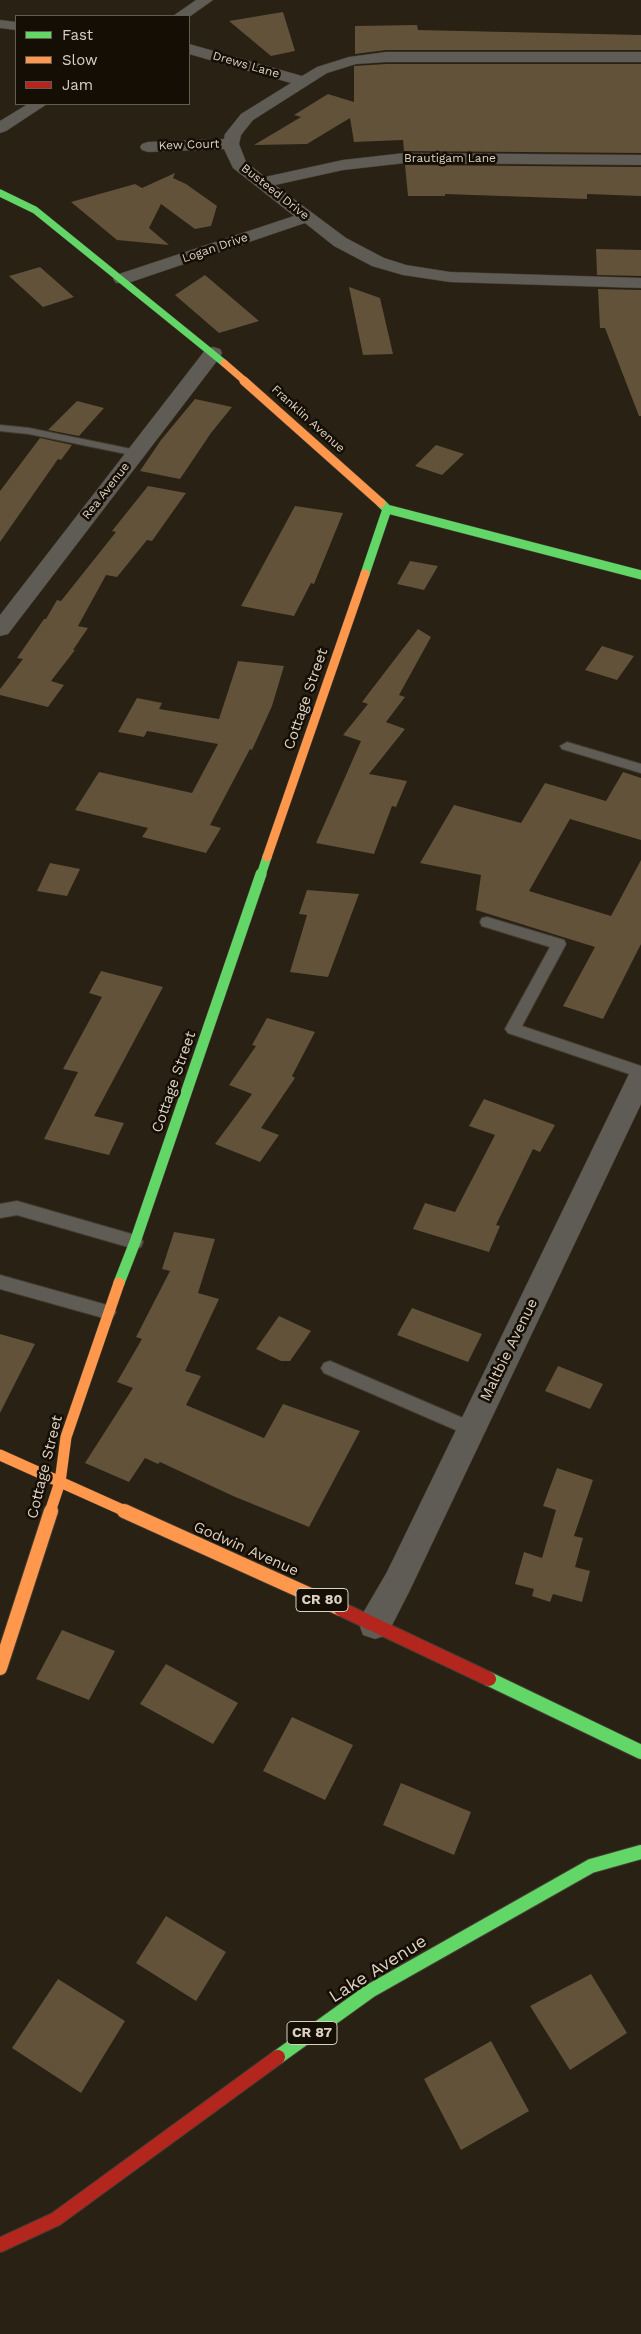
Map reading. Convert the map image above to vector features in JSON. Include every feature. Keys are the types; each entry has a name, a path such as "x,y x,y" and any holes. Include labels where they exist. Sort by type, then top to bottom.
{"street":[{"path":"182,15 206,0"},
{"path":"0,24 15,26"},
{"name":"Drews Lane","path":"190,49 303,81"},
{"path":"230,144 232,134 247,118 303,81 337,64 373,58 641,57"},
{"path":"0,128 37,105"},
{"name":"Kew Court","path":"148,147 230,144"},
{"name":"Busteed Drive","path":"230,144 232,154 239,165 358,254 378,262 418,273 450,277 641,283"},
{"name":"Brautigam Lane","path":"262,183 343,165 405,158 641,160"},
{"name":"Franklin Avenue","path":"0,193 35,210 213,353 387,509 641,575"},
{"name":"Logan Drive","path":"122,279 307,217"},
{"name":"Rea Avenue","path":"0,629 213,353"},
{"name":"Cottage Street","path":"0,1668 60,1482 66,1437 107,1312 135,1242 387,509"},
{"name":"Maltbie Avenue","path":"375,1624 398,1582 641,1074"},
{"name":"Godwin Avenue","path":"0,1455 375,1624 641,1752"},
{"name":"Lake Avenue","path":"0,2245 56,2219 370,1991 590,1866 641,1852"}],"lane":[{"path":"0,428 29,431 136,453"},
{"path":"567,746 641,769"},
{"path":"487,922 560,944 514,1028 641,1074"},
{"path":"0,1211 17,1208 135,1242"},
{"path":"0,1282 107,1312"},
{"path":"330,1368 471,1429"}],"building":[{"path":"283,12 295,51 271,56 229,21"},
{"path":"417,25 418,30 641,35 641,50 386,50 355,54 355,26"},
{"path":"386,64 641,64 641,153 404,151 403,140 354,142 350,118 307,144 254,145 301,117 294,115 328,94 354,102 354,66"},
{"path":"405,165 641,167 641,196 587,194 587,199 445,194 445,196 408,196"},
{"path":"175,173 173,178 186,184 217,206 211,226 195,229 161,204 149,228 169,245 117,240 71,202 135,184 142,188"},
{"path":"596,249 641,250 641,276 597,275"},
{"path":"40,267 74,297 43,307 9,276"},
{"path":"205,275 259,321 219,333 175,295"},
{"path":"349,287 380,298 393,354 363,355"},
{"path":"598,289 641,290 641,416 639,416 605,328 600,328"},
{"path":"195,399 232,407 211,433 180,479 140,471 161,440"},
{"path":"77,401 104,408 79,436 48,430"},
{"path":"40,438 72,445 61,460 58,459 0,542 0,491"},
{"path":"436,445 464,454 442,475 415,466"},
{"path":"148,486 186,493 152,541 147,540 117,577 106,575 78,626 88,628 73,650 75,650 51,681 64,685 48,707 0,695 0,689 23,659 17,658 44,619 46,619 57,600 61,601 116,532 112,531"},
{"path":"295,506 343,513 314,584 311,583 294,616 241,606"},
{"path":"410,561 438,566 424,590 397,584"},
{"path":"418,629 431,637 399,695 405,697 386,722 405,729 369,774 407,781 396,807 392,806 374,854 316,843 361,741 343,735 368,704 362,702"},
{"path":"602,646 634,656 617,680 585,670"},
{"path":"238,661 284,666 272,706 252,750 250,749 210,825 221,828 206,853 142,837 148,828 75,810 99,772 192,793 218,744 147,731 144,737 118,732 137,698 162,703 159,709 219,719"},
{"path":"623,772 641,778 641,840 570,819 529,891 611,916 641,860 641,944 603,1019 563,1006 595,947 476,910 481,875 420,863 454,805 521,823 545,783 606,801"},
{"path":"50,863 80,869 67,896 37,891"},
{"path":"307,890 359,894 328,977 290,972 307,915 299,914"},
{"path":"101,971 163,987 94,1116 124,1123 109,1155 44,1139 78,1072 63,1069 102,997 89,993"},
{"path":"267,1018 315,1032 292,1076 295,1078 261,1128 279,1135 260,1162 215,1144 252,1094 229,1085 256,1046 252,1045"},
{"path":"484,1099 555,1125 540,1152 533,1149 496,1225 500,1226 489,1252 413,1229 425,1203 455,1212 495,1135 469,1126"},
{"path":"174,1232 215,1239 198,1293 219,1299 185,1371 201,1376 186,1405 264,1438 283,1404 360,1431 309,1527 233,1496 160,1462 158,1464 145,1458 129,1482 85,1463 133,1388 117,1382 142,1339 136,1337 170,1271 162,1269"},
{"path":"412,1308 482,1334 468,1362 397,1335"},
{"path":"279,1316 311,1331 290,1361 281,1361 256,1349"},
{"path":"0,1334 35,1344 0,1413"},
{"path":"558,1366 603,1384 590,1409 545,1391"},
{"path":"557,1468 593,1480 574,1536 583,1538 575,1567 590,1571 582,1602 553,1594 550,1602 532,1596 534,1589 515,1584 524,1552 542,1558 556,1510 543,1506"},
{"path":"62,1630 115,1651 89,1700 36,1679"},
{"path":"166,1664 238,1703 213,1744 140,1704"},
{"path":"292,1717 353,1745 325,1800 263,1771"},
{"path":"401,1783 471,1812 454,1855 383,1825"},
{"path":"166,1916 226,1952 196,2001 136,1963"},
{"path":"591,1974 627,2033 570,2070 530,2006"},
{"path":"58,1979 125,2021 81,2093 12,2048"},
{"path":"491,2041 529,2111 461,2150 424,2079"}],"traffic: fast":[{"path":"0,193 35,210 224,363"},
{"path":"381,503 387,509 641,575"},
{"path":"365,574 387,509"},
{"path":"119,1283 135,1242 267,857"},
{"path":"489,1679 641,1752"},
{"path":"278,2057 370,1991 591,1866 641,1852"}],"traffic: slow":[{"path":"224,363 381,503"},
{"path":"267,857 365,574"},
{"path":"0,1668 60,1482 66,1437 119,1283"},
{"path":"0,1455 341,1609"}],"traffic: jam":[{"path":"341,1609 489,1679"},
{"path":"0,2245 56,2219 278,2057"}]}
